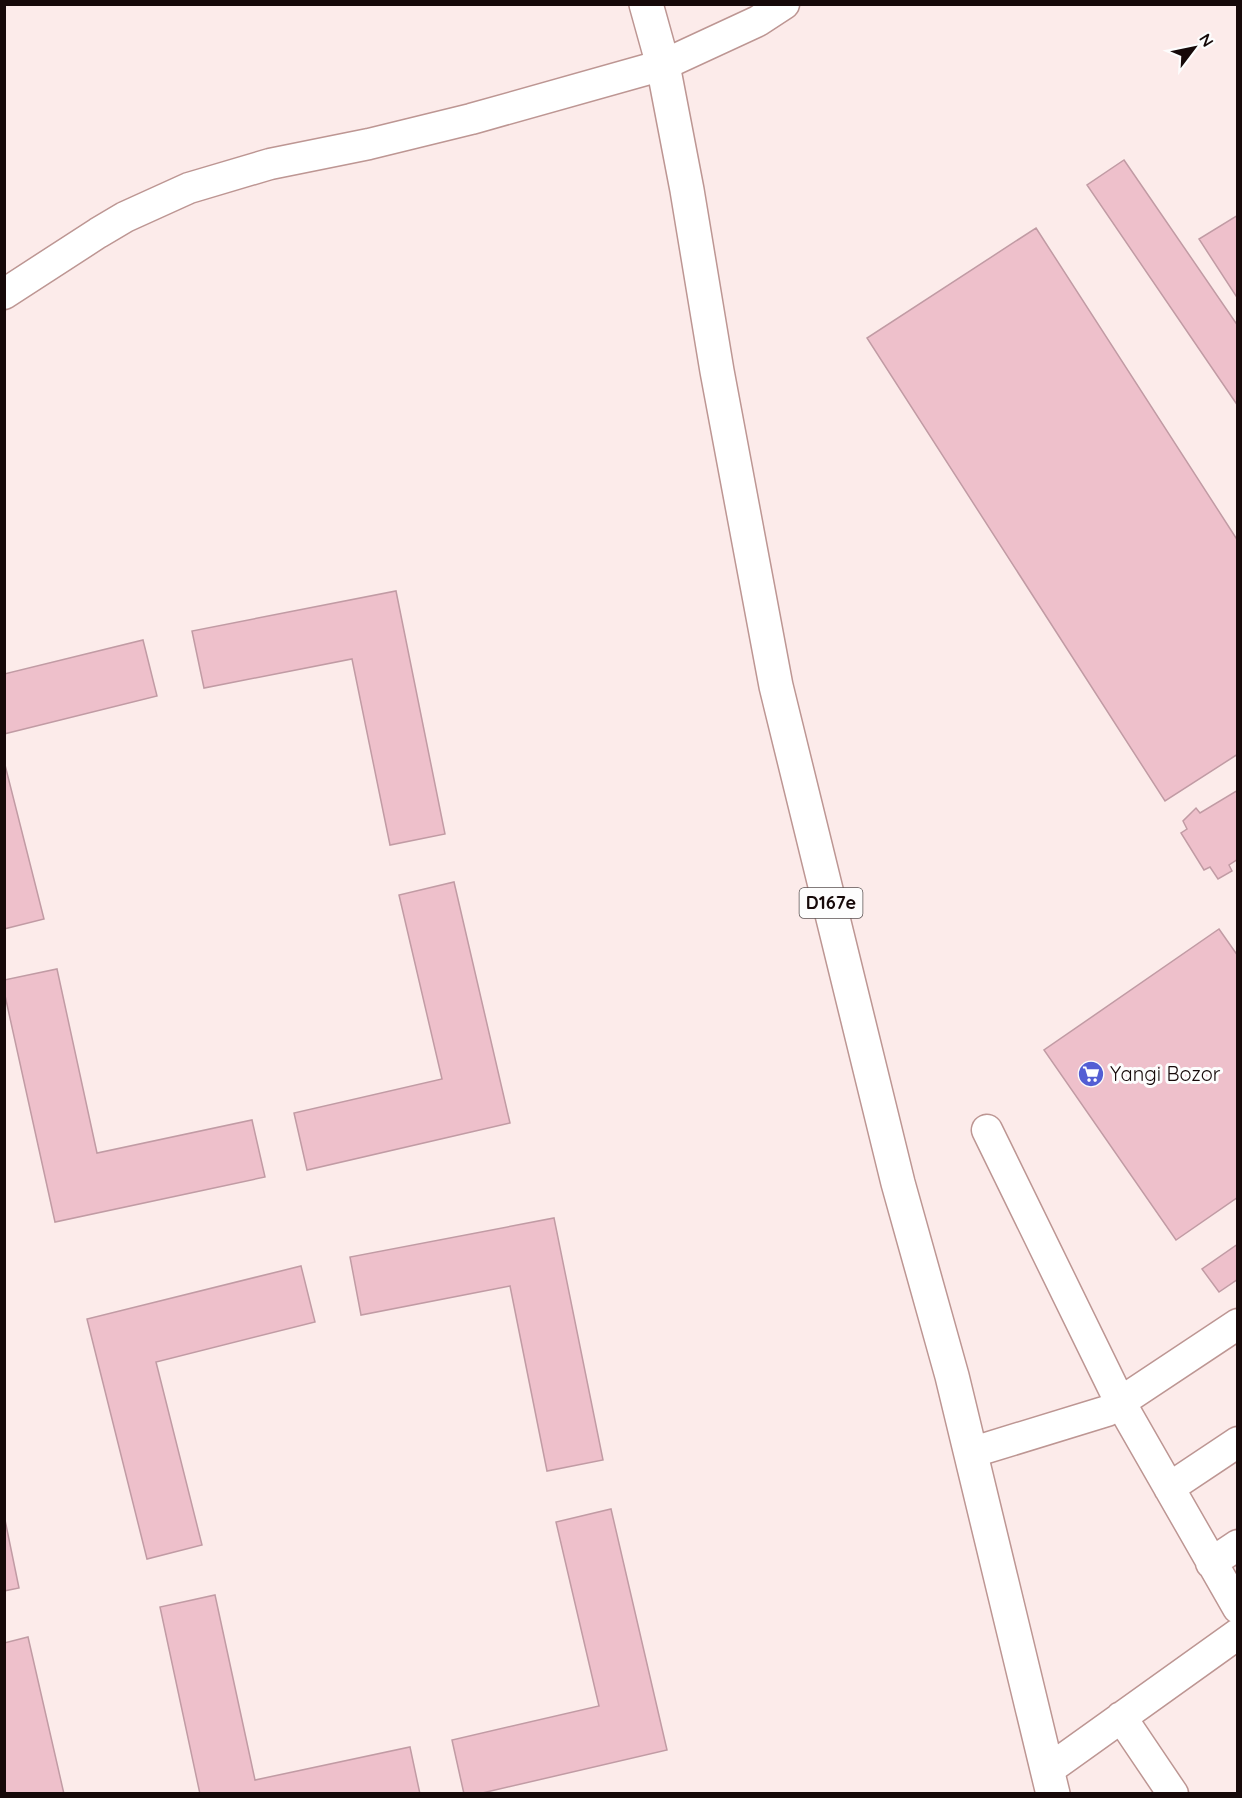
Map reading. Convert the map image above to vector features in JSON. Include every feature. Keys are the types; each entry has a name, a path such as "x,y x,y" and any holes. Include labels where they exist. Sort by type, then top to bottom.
{"main road":[{"name":"D167e","path":"646,4 663,65 687,190 717,371 776,686 898,1183 952,1376 1051,1782"}],"street":[{"path":"4,294 98,232 134,212 189,188 270,164 369,144 471,119 663,65 758,21 784,4"},
{"path":"987,1130 1120,1402 1238,1608"},
{"path":"970,1453 1107,1411 1238,1324"},
{"path":"1169,1488 1238,1442"},
{"path":"1211,1563 1238,1545"},
{"path":"1051,1782 1121,1717 1238,1634"},
{"path":"1121,1717 1173,1794"}],"building":[{"path":"1124,160 1238,326 1238,406 1087,185"},
{"path":"1238,215 1238,299 1199,239"},
{"path":"1036,228 1238,541 1238,754 1165,801 867,338"},
{"path":"396,591 445,834 390,845 352,659 204,688 192,631"},
{"path":"143,640 157,696 4,734 4,674"},
{"path":"4,761 44,919 4,929"},
{"path":"1238,790 1238,859 1229,865 1232,871 1218,879 1210,867 1204,870 1181,833 1187,829 1183,821 1196,808 1200,813"},
{"path":"454,882 510,1123 307,1170 294,1113 442,1079 399,895"},
{"path":"1219,929 1238,956 1238,1197 1176,1240 1044,1050"},
{"path":"57,969 97,1153 252,1120 265,1177 55,1222 4,991 4,980"},
{"path":"554,1218 603,1460 547,1471 510,1286 361,1315 350,1257"},
{"path":"1238,1244 1238,1279 1219,1292 1202,1269"},
{"path":"301,1266 315,1322 156,1362 202,1545 147,1559 87,1319"},
{"path":"611,1509 667,1750 478,1794 464,1794 452,1740 599,1706 556,1522"},
{"path":"4,1515 19,1588 4,1591"},
{"path":"215,1595 255,1780 410,1747 420,1794 200,1794 160,1607"},
{"path":"28,1637 64,1794 6,1794 4,1786 4,1643"}],"place":[{"name":"Yangi Bozor","path":"1091,1074"}]}
